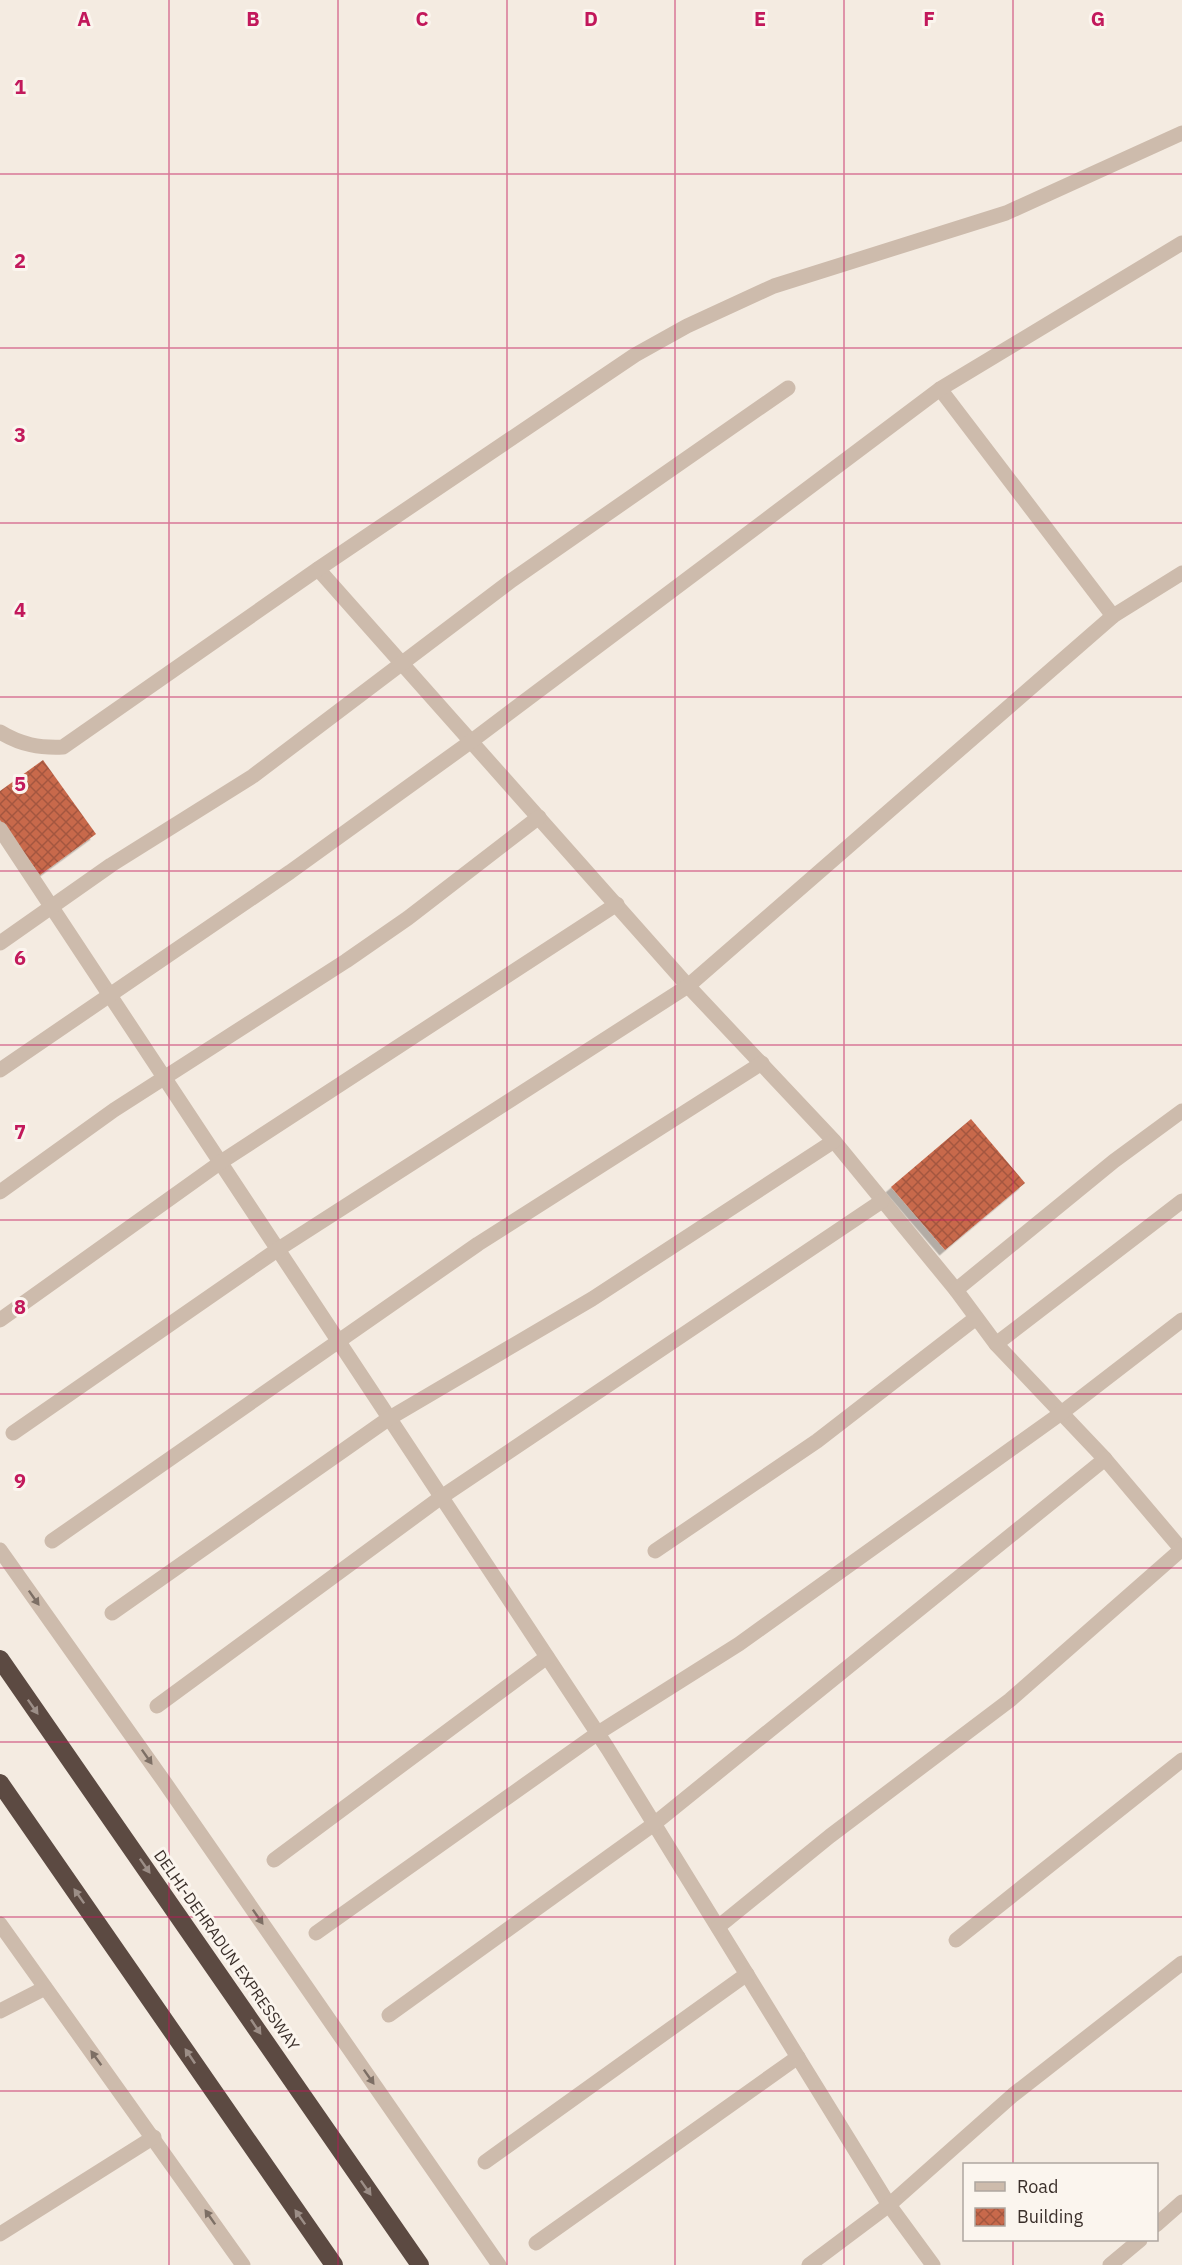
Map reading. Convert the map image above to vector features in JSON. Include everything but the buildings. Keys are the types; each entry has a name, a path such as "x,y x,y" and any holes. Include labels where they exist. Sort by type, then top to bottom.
{"highway":[{"name":"DELHI-DEHRADUN EXPRESSWAY","path":"0,1659 420,2265"},
{"path":"0,1783 334,2265"}],"street":[{"path":"0,732 12,739 39,748 63,747 318,569 635,355 687,326 774,286 1006,213 1182,133"},
{"path":"0,1070 290,872 473,741 940,389 1182,243"},
{"path":"0,943 52,906 253,776 399,663 512,580 788,388"},
{"path":"940,389 1113,616"},
{"path":"318,569 688,986 834,1142 956,1290 996,1344 1105,1459 1182,1550 1010,1700 830,1836 718,1927"},
{"path":"13,1433 277,1250 688,986 1113,616 1182,573"},
{"path":"0,1192 114,1110 355,955 539,817"},
{"path":"0,829 598,1734 889,2205 933,2265"},
{"path":"0,1320 220,1162 617,904"},
{"path":"52,1542 478,1244 762,1063"},
{"path":"956,1290 1114,1161 1182,1111"},
{"path":"112,1613 388,1419 592,1299 834,1142"},
{"path":"157,1706 440,1498 882,1200"},
{"path":"996,1344 1182,1201"},
{"path":"655,1551 817,1441 976,1318"},
{"path":"316,1933 598,1734 739,1644 1060,1414 1182,1320"},
{"path":"390,2014 654,1824 1105,1459"},
{"path":"0,1550 170,1790 499,2265"},
{"path":"274,1860 547,1657"},
{"path":"956,1940 1182,1760"},
{"path":"0,1924 243,2265"},
{"path":"809,2265 889,2205 1013,2095 1182,1963"},
{"path":"485,2162 747,1974"},
{"path":"0,2011 45,1988"},
{"path":"536,2242 798,2057"},
{"path":"0,2234 154,2138"},
{"path":"1158,2223 1182,2202"},
{"path":"1110,2265 1139,2241"}]}
